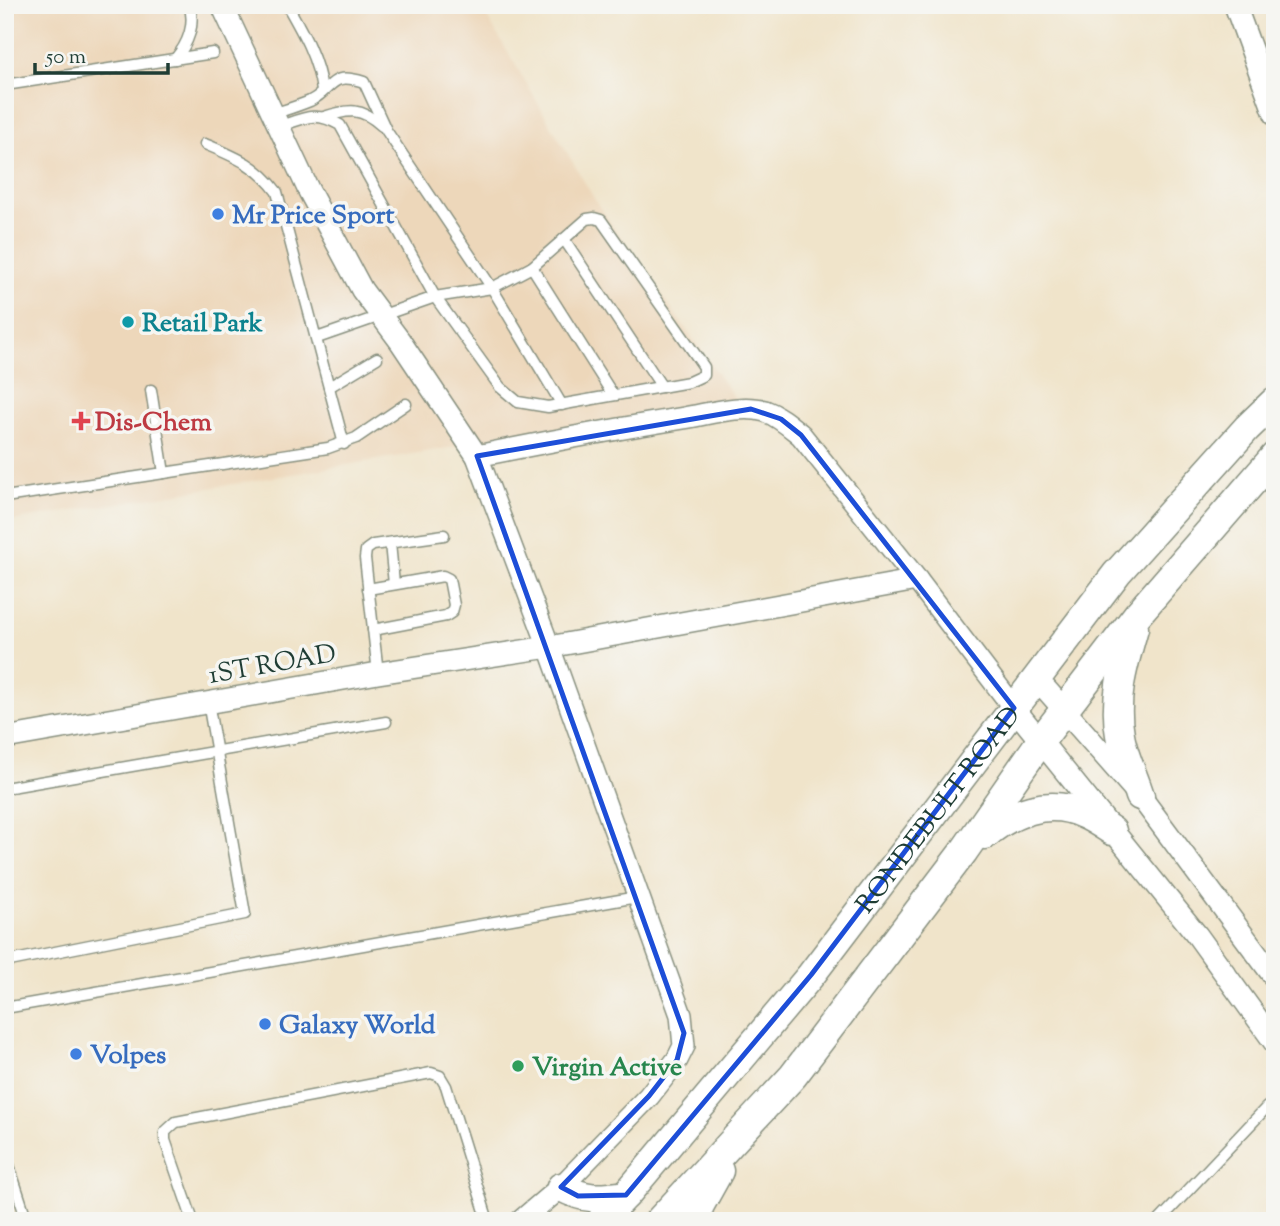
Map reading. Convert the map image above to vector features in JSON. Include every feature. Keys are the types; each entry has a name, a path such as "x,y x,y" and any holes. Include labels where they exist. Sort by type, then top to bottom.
{"main road":[{"name":"RONDEBULT ROAD","path":"601,1221 626,1195 811,975 1117,573 1247,428 1275,401"},
{"name":"RONDEBULT ROAD","path":"659,1221 793,1076 964,852 1042,739 1137,615 1275,456"},
{"path":"1137,615 1121,677 1117,709 1120,736 1140,796"},
{"path":"964,852 1011,815 1043,807 1081,813 1112,831"},
{"path":"697,1221 699,1207 740,1135"},
{"path":"561,1187 578,1196 597,1199 626,1195"}],"street":[{"path":"222,5 332,236 362,290 477,456 549,647 681,1015 684,1046 677,1060 649,1096 561,1187 521,1221"},
{"path":"1235,5 1275,114"},
{"path":"477,456 599,431 717,413 751,409 764,411 781,419 801,435 917,580 1014,708 1042,739 1112,831 1197,934 1275,1043"},
{"name":"1ST ROAD","path":"5,738 378,673 549,647 917,580"},
{"path":"1037,679 1140,796 1275,978"}],"lane":[{"path":"175,59 186,47 193,16 189,5"},
{"path":"287,5 320,71 322,91"},
{"path":"5,85 213,53"},
{"path":"276,121 313,100 344,77 364,82 386,130 492,288 562,405"},
{"path":"324,117 347,110 360,112 371,116 386,130"},
{"path":"276,121 313,115 340,125 435,297 500,387 518,402 548,407 562,405 701,378 705,371 601,220 594,218 587,219 532,267 492,288 435,297 317,338"},
{"path":"205,144 249,163 264,175 277,192 344,444"},
{"path":"564,239 662,387"},
{"path":"532,267 613,395"},
{"path":"329,387 377,358"},
{"path":"151,390 164,473"},
{"path":"5,496 328,448 344,444 406,404"},
{"path":"378,673 366,550 373,545 444,535"},
{"path":"390,542 394,584"},
{"path":"368,589 443,576 449,579 454,605 452,612 446,616 373,630"},
{"path":"5,962 245,914 208,702"},
{"path":"5,788 386,722"},
{"path":"5,1008 637,897"},
{"path":"193,1221 165,1140 165,1132 176,1122 431,1073 440,1076 446,1086 488,1221"},
{"path":"1159,1221 1267,1107"},
{"path":"5,1153 27,1221"}],"highlighted area":[{"path":"751,409 781,419 801,435 1014,708 811,975 626,1195 578,1196 561,1187 649,1096 677,1060 684,1033 477,456"}],"shaded area":[{"path":"5,5 480,5 598,205 736,400 5,522"}],"place":[{"name":"Mr Price Sport","path":"218,214"},
{"name":"Retail Park","path":"128,322"},
{"name":"Dis-Chem","path":"81,421"},
{"name":"Galaxy World","path":"265,1024"},
{"name":"Volpes","path":"76,1054"},
{"name":"Virgin Active","path":"518,1066"}]}
